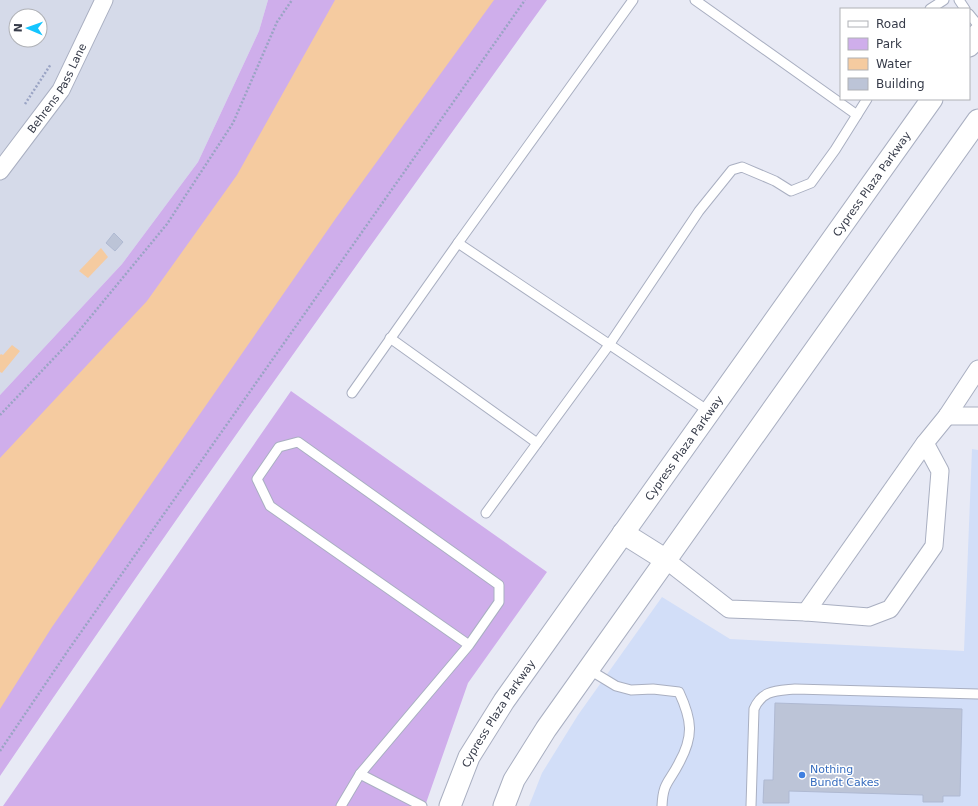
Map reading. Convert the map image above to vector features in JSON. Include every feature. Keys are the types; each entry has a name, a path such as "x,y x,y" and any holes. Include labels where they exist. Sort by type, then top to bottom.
{"street":[{"name":"Behrens Pass Lane","path":"0,171 61,90 104,0"},
{"path":"970,45 978,34"},
{"name":"Cypress Plaza Parkway","path":"450,806 469,757 504,701 931,100"},
{"path":"504,806 514,780 546,729 978,120"},
{"path":"806,612 925,443 947,416 978,369"},
{"path":"947,416 978,416"},
{"path":"623,533 666,560 728,609 806,612 869,617 890,609 934,546 940,471 925,443"}],"lane":[{"path":"352,393 633,0"},
{"path":"695,0 857,115"},
{"path":"932,8 944,0"},
{"path":"970,15 978,25"},
{"path":"486,513 609,345 699,211 732,170 742,167 775,181 791,191 811,183 867,100"},
{"path":"458,243 710,412"},
{"path":"390,338 538,443"},
{"path":"341,806 360,774 469,645 499,602 499,585 298,442 279,447 257,479 270,506 469,645"},
{"path":"588,670 616,686 631,690 653,689 679,692 687,708 690,739 679,764 663,789 662,806"},
{"path":"751,806 754,709 759,699 765,694 795,689 978,694"},
{"path":"360,774 422,806"}],"path":[{"path":"0,415 74,337 167,224 233,123 277,22 292,0"},
{"path":"0,752 72,645 525,0"},
{"path":"24,106 53,62"}],"shaded area":[{"path":"0,0 268,0 259,31 198,162 122,264 0,395"},
{"path":"972,449 978,450 978,806 529,806 542,773 578,715 662,597 730,639 964,651"}],"green space":[{"path":"268,0 547,0 339,289 202,483 0,776 0,395 122,264 198,162 259,31"},
{"path":"291,391 547,572 468,683 425,806 3,806"}],"water":[{"path":"335,0 494,0 336,218 52,627 0,709 0,458 147,301 237,175"},
{"path":"101,248 108,257 88,278 79,271"},
{"path":"12,345 20,351 2,373 0,372 0,355 3,355"}],"building":[{"path":"114,233 123,242 115,251 106,243"},
{"path":"775,703 962,709 960,796 943,796 943,802 923,802 923,795 789,791 789,803 763,803 764,780 773,780"}],"place":[{"name":"Nothing Bundt Cakes","path":"802,775"}]}
